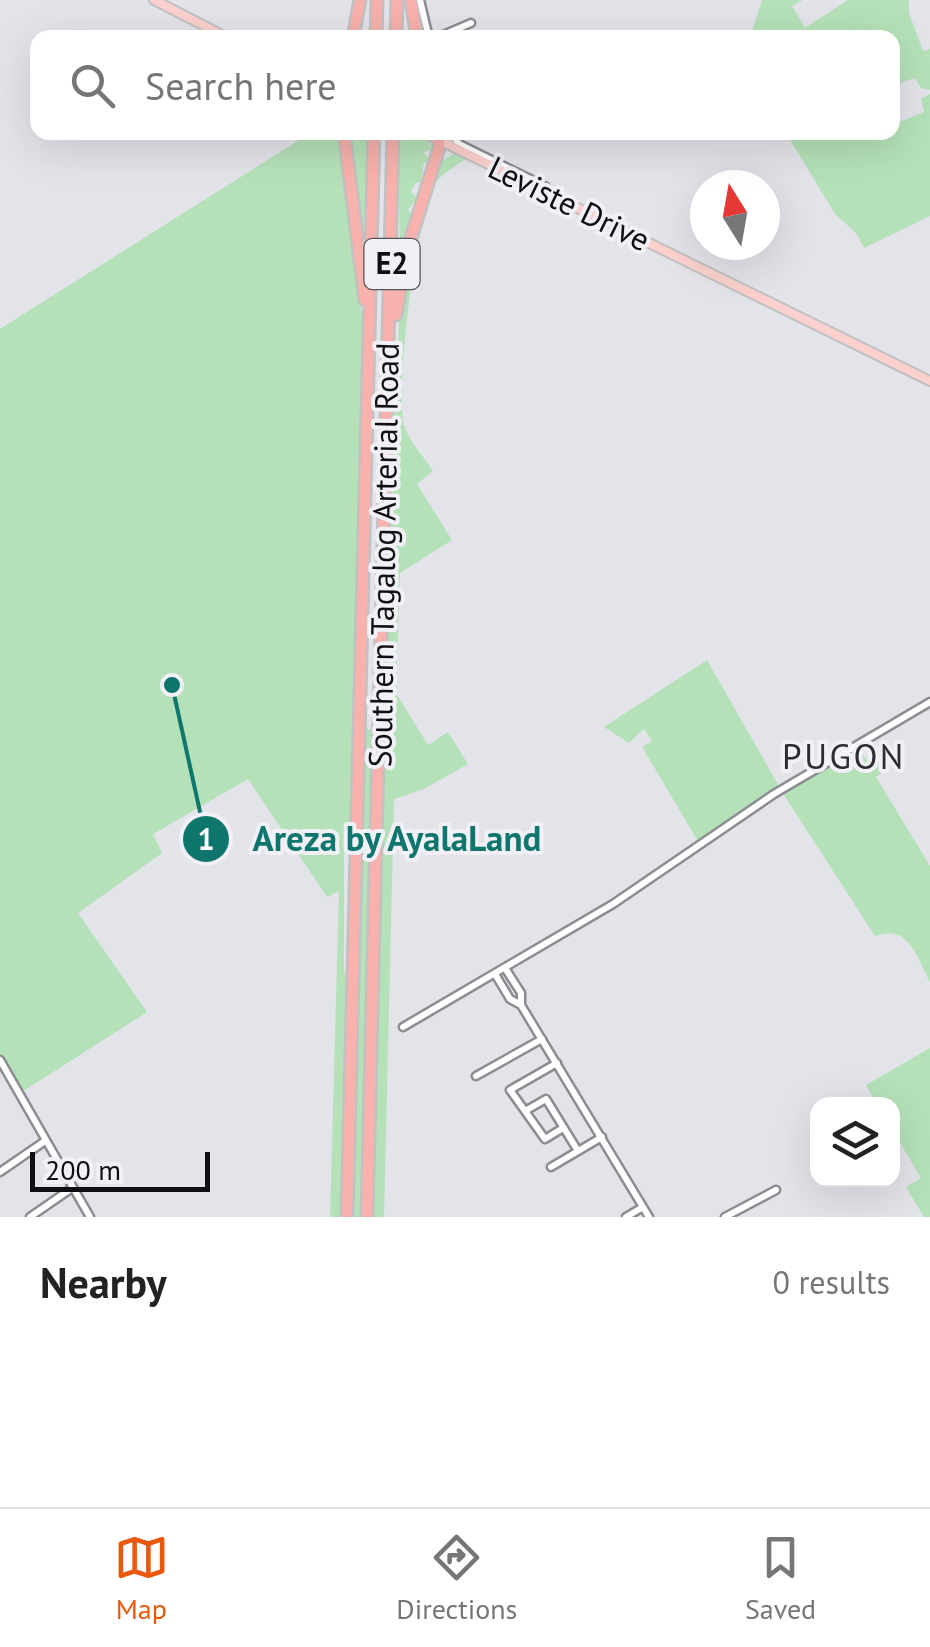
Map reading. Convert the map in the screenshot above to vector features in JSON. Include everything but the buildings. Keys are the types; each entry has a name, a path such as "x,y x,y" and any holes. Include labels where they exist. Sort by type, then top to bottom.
{"highway":[{"path":"355,30 360,0"},
{"path":"376,30 377,0"},
{"path":"396,30 397,0"},
{"path":"411,0 416,30"},
{"path":"345,140 364,284 369,369"},
{"name":"Southern Tagalog Arterial Road","path":"347,1217 374,140"},
{"name":"Southern Tagalog Arterial Road","path":"366,1217 393,140"},
{"path":"388,396 406,254 438,140"}],"main road":[{"path":"154,0 212,30"},
{"name":"Leviste Drive","path":"445,140 930,382"}],"street":[{"path":"420,0 430,30"},
{"path":"453,30 471,23"},
{"path":"456,140 546,186 549,195"},
{"path":"403,1027 646,884 774,794 930,702"},
{"path":"505,968 520,992 520,1004"},
{"path":"494,974 510,999 520,1004 649,1217"},
{"path":"476,1076 542,1039"},
{"path":"0,1060 90,1217"},
{"path":"557,1064 510,1090 545,1139 563,1128"},
{"path":"525,1112 546,1099 578,1151"},
{"path":"551,1167 602,1137"},
{"path":"0,1172 45,1141"},
{"path":"30,1217 72,1188"},
{"path":"725,1217 776,1190"},
{"path":"626,1217 643,1207"}],"green space":[{"path":"762,0 803,0 792,6 805,28 848,0 909,0 909,13 923,51 930,49 930,90 921,88 915,78 900,83 900,30 752,30"},
{"path":"930,94 930,216 864,248 856,233 835,214 790,140 900,140 900,120 924,112 921,99"},
{"path":"299,140 341,140 363,322 354,812 344,856 344,969 349,1001 343,1217 330,1217 339,891 327,897 248,779 153,834 162,853 78,913 147,1012 22,1092 0,1056 0,329"},
{"path":"348,140 369,140 368,291 360,233 365,232 359,224"},
{"path":"398,140 426,140 432,150 423,152 430,159 428,165 424,162 421,182 415,183 411,192 417,197 408,210 412,214 400,263"},
{"path":"455,153 468,158 437,181 422,227 409,300 402,375 404,425 433,471 417,484 452,540 400,573 396,693 428,745 448,732 468,764 424,789 394,799 384,1217 371,1217 389,514 399,322 410,255 439,163"},
{"path":"707,660 780,788 698,841 642,747 652,741 644,729 629,743 604,727"},
{"path":"365,729 376,730 363,1217 352,1217"},
{"path":"859,749 869,764 881,758 888,769 876,777 930,866 930,982 916,953 904,939 887,933 875,936 782,792"},
{"path":"930,1048 930,1217 924,1217 906,1187 921,1178 900,1143 900,1097 873,1097 866,1085"}],"place":[{"name":"Areza by AyalaLand","path":"172,685"}],"district":[{"name":"PUGON","path":"844,757"}]}
